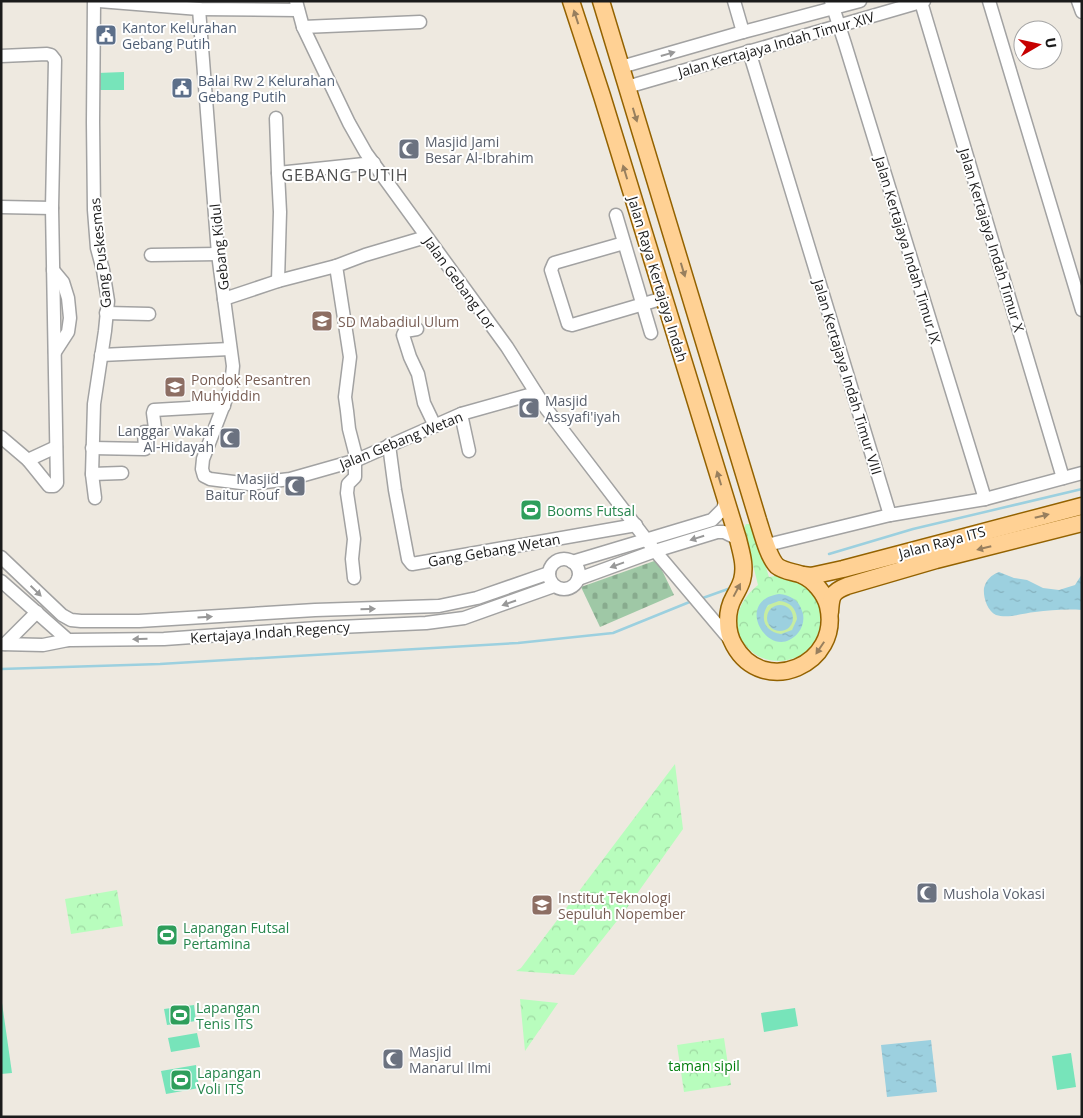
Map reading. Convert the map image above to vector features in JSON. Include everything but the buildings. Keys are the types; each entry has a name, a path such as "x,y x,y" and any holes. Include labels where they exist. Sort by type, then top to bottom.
{"main road":[{"name":"Jalan Raya Kertajaya Indah","path":"571,1 737,534 743,558 743,579 732,599 728,614"},
{"name":"Jalan Raya Kertajaya Indah","path":"601,1 758,520 772,559 777,566 803,575"},
{"path":"602,96 627,87"},
{"path":"727,502 742,507 752,498"},
{"name":"Jalan Raya ITS","path":"803,575 810,576 843,569 1082,506"},
{"path":"737,534 744,519 758,520"},
{"path":"1021,521 1024,538"},
{"name":"Jalan Raya ITS","path":"734,645 741,654 759,668 785,672 798,668 812,659 821,649 830,626 831,597 839,588 936,560 1082,523"},
{"path":"1002,526 1006,542"},
{"path":"803,575 820,591 827,603 829,614"},
{"path":"728,614 728,627 734,645"}],"street":[{"name":"Gang Puskesmas","path":"94,1 94,210 96,248 106,286 106,314 94,404 92,448 94,498"},
{"path":"99,1 198,9 297,6"},
{"path":"734,1 743,32"},
{"name":"Jalan Kertajaya Indah Timur XIV","path":"621,68 832,5 860,1"},
{"path":"989,1 1082,310"},
{"path":"1078,1 1082,12"},
{"name":"Jalan Kertajaya Indah Timur XIV","path":"627,87 922,2"},
{"name":"Jalan Kertajaya Indah Timur X","path":"922,2 1063,478"},
{"name":"Jalan Kertajaya Indah Timur IX","path":"832,5 985,499"},
{"name":"Jalan Gebang Lor","path":"297,6 303,27 349,123 374,163 507,347 536,393 651,546"},
{"name":"Gebang Kidul","path":"198,9 218,254 233,366 231,386 203,460 202,469 206,478"},
{"path":"303,27 420,22"},
{"name":"Jalan Kertajaya Indah Timur VIII","path":"749,51 890,515"},
{"path":"1,56 47,54 55,60 52,208 56,447 56,483 54,486 49,486 28,460 1,437"},
{"path":"276,118 280,212 278,281"},
{"path":"278,173 374,163"},
{"path":"1,207 52,208"},
{"path":"616,215 650,333"},
{"path":"224,299 426,237"},
{"path":"624,242 554,263 551,270 568,324 572,325 664,298"},
{"path":"151,255 218,254"},
{"path":"336,266 350,357 345,397 349,429 356,460 355,477 348,484 347,493 354,539 352,559 354,578"},
{"path":"106,314 149,314"},
{"path":"417,329 405,331 403,336 418,374 424,403 435,426"},
{"path":"101,355 230,349"},
{"name":"Jalan Gebang Wetan","path":"206,478 249,484 290,479 356,460 461,414 536,393"},
{"path":"92,448 144,449 144,432 151,432 155,428 154,410 224,406"},
{"path":"461,414 469,451"},
{"name":"Gang Gebang Wetan","path":"389,445 396,497 408,559 412,564 636,525"},
{"path":"28,460 56,447"},
{"path":"92,474 122,473"},
{"path":"767,545 890,515 985,499 1082,473"},
{"path":"727,502 723,510 712,520 651,546 578,579 571,588 560,589 554,586 550,580 549,573 551,567 561,560 572,562 651,546 716,532 737,534"},
{"path":"651,546 734,645"},
{"name":"Kertajaya Indah Regency","path":"1,557 62,615 71,620 107,622 315,610 439,606 471,600 549,573"},
{"path":"572,562 579,571 578,579"},
{"path":"1,581 68,640"},
{"name":"Kertajaya Indah Regency","path":"3,644 43,645 68,640 164,639 317,628 426,624 464,618 554,586"},
{"path":"699,602 728,614"},
{"path":"315,610 317,628"},
{"path":"3,644 37,612"},
{"path":"163,620 164,639"}],"green space":[{"path":"124,72 124,90 97,90 97,73"},
{"path":"746,524 753,526 769,577 783,576 802,582 813,592 819,606 821,621 817,636 809,648 796,657 779,661 768,660 751,651 739,634 737,626 740,608 745,599 758,585 744,528"},
{"path":"657,560 674,595 600,627 581,587"},
{"path":"780,601 792,606 797,618 792,630 780,635 768,630 763,618 768,606"},
{"path":"675,764 683,829 624,912 574,975 516,971 521,968"},
{"path":"117,890 123,926 71,934 65,899"},
{"path":"1,996 12,1073 1,1074"},
{"path":"520,999 558,1003 525,1051"},
{"name":"Lapangan Tenis ITS","path":"194,1005 196,1021 167,1025 164,1009"},
{"path":"795,1008 798,1026 764,1032 761,1013"},
{"name":"Lapangan Tenis ITS","path":"197,1033 200,1047 171,1052 168,1038"},
{"name":"taman sipil","path":"724,1038 731,1085 684,1092 677,1045"},
{"path":"1071,1053 1076,1087 1057,1090 1052,1056"},
{"name":"Lapangan Voli ITS","path":"196,1065 199,1088 166,1094 161,1071"}],"water":[{"path":"999,572 1014,578 1027,580 1043,588 1059,590 1075,585 1082,574 1082,610 1047,611 1010,616 996,615 986,603 984,588 989,578"},
{"path":"779,594 794,599 801,607 802,625 798,633 787,641 777,641 767,637 760,628 757,618 758,608 765,599","holes":["779,601 789,604 794,609 797,619 792,630 781,634 775,633 767,627 764,615 768,605"]},
{"path":"780,605 789,609 793,618 789,627 780,631 771,627 767,618 771,609"},
{"path":"931,1040 937,1092 887,1097 881,1045"}],"waterway":[{"path":"829,554 913,529 1082,489"},
{"path":"700,599 728,589"},
{"path":"1,669 160,664 518,643 613,633 692,601"}],"place":[{"name":"Kantor Kelurahan Gebang Putih","path":"106,35"},
{"name":"Balai Rw 2 Kelurahan Gebang Putih","path":"182,88"},
{"name":"Masjid Jami Besar Al-Ibrahim","path":"409,149"},
{"name":"SD Mabadiul Ulum","path":"322,321"},
{"name":"Pondok Pesantren Muhyiddin","path":"175,387"},
{"name":"Masjid Assyafi'iyah","path":"529,408"},
{"name":"Langgar Wakaf Al-Hidayah","path":"230,438"},
{"name":"Masjid Baitur Rouf","path":"295,486"},
{"name":"Booms Futsal","path":"531,510"},
{"name":"Mushola Vokasi","path":"927,893"},
{"name":"Institut Teknologi Sepuluh Nopember","path":"542,905"},
{"name":"Lapangan Futsal Pertamina","path":"167,935"},
{"name":"Lapangan Tenis ITS","path":"180,1015"},
{"name":"Masjid Manarul Ilmi","path":"393,1059"},
{"name":"Lapangan Voli ITS","path":"181,1080"}],"district":[{"name":"GEBANG PUTIH","path":"345,175"}]}
